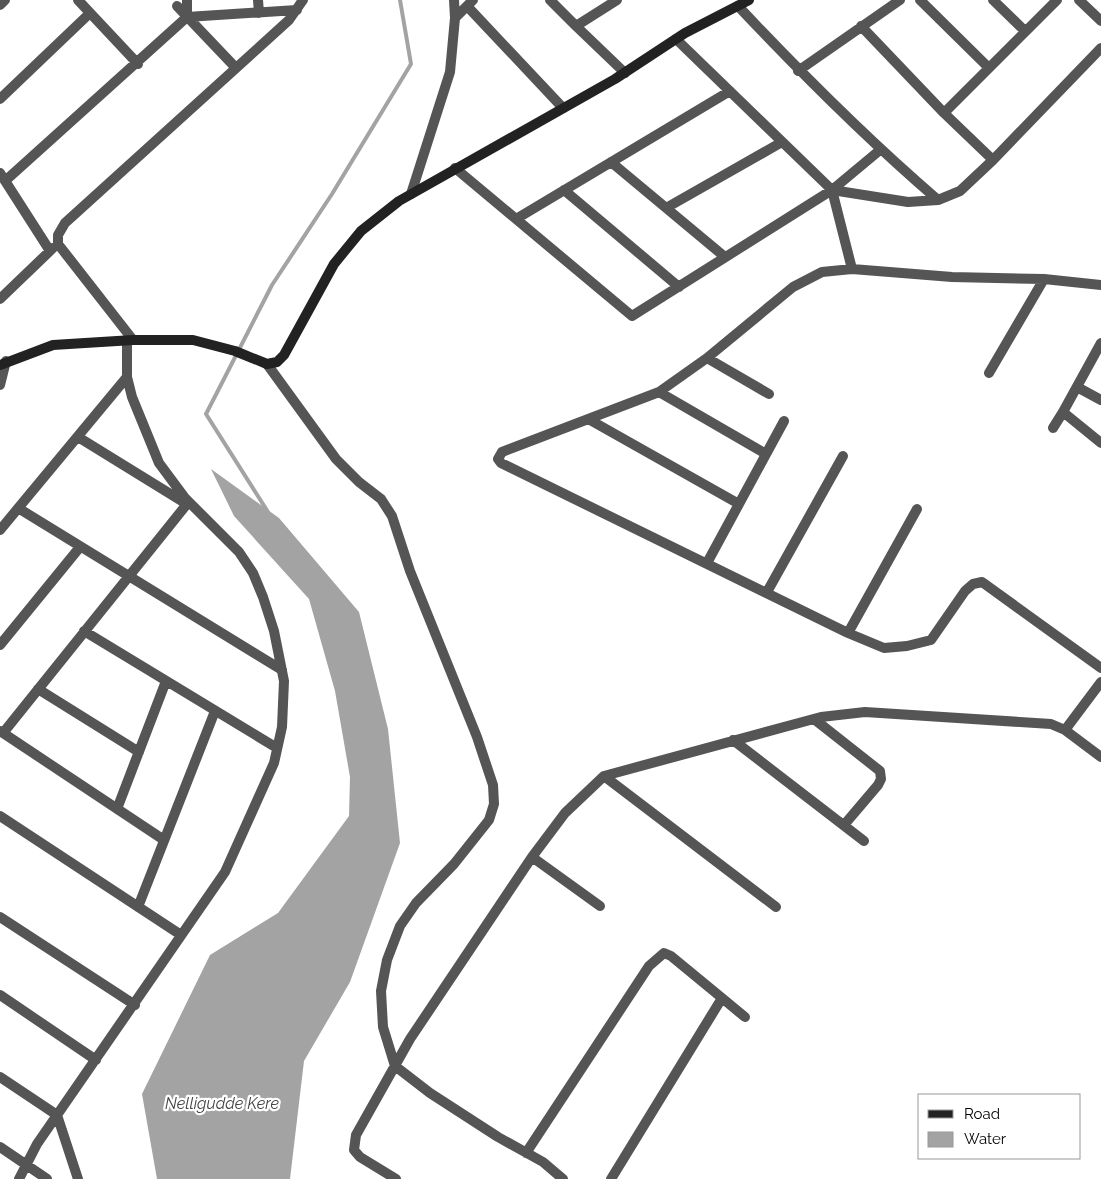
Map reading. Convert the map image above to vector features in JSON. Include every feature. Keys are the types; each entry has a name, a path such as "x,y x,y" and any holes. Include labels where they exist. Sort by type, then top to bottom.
{"street":[{"path":"0,5 5,0"},
{"path":"78,0 138,64"},
{"path":"186,0 187,17"},
{"path":"258,0 259,13"},
{"path":"18,1179 25,1164 56,1115 135,1005 225,872 260,798 277,748 283,705 282,670 274,631 252,574 240,552 185,498 159,463 132,397 127,377 130,341 58,244 58,235 65,223 236,68 297,10 303,0"},
{"path":"411,194 450,72 456,18 454,0"},
{"path":"550,0 625,73"},
{"path":"576,26 616,0"},
{"path":"267,364 278,362 284,355 334,264 361,231 411,194 625,73 676,39 749,0"},
{"path":"798,70 900,0"},
{"path":"920,0 989,68"},
{"path":"993,0 1025,31"},
{"path":"944,113 1057,0"},
{"path":"1079,0 1101,21"},
{"path":"456,18 470,3 564,108"},
{"path":"176,6 236,68"},
{"path":"738,6 798,70 880,150 938,200"},
{"path":"50,251 2,177 138,64 187,17 297,10"},
{"path":"0,99 90,13"},
{"path":"861,26 944,113 993,160"},
{"path":"676,39 832,190 852,269"},
{"path":"832,190 908,202 938,200 960,191 993,160 1101,48"},
{"path":"516,219 730,91"},
{"path":"666,208 782,142"},
{"path":"455,168 632,316 832,190 880,150"},
{"path":"611,162 725,257"},
{"path":"564,190 679,287"},
{"path":"0,299 58,244"},
{"path":"1101,285 1044,279 952,277 852,269 822,272 793,286 707,358 659,392 590,420 502,452 498,459 501,463 848,633 884,648 907,646 931,640 965,592 973,584 982,582 1101,668"},
{"path":"990,373 1044,279"},
{"path":"0,385 3,363 53,345 193,340 235,351 267,364 336,459 359,482 381,499 392,516 410,571 477,736 493,785 494,804 489,820 454,864 416,903 400,926 386,960 381,991 383,1027 396,1066 430,1093 543,1162 563,1179"},
{"path":"1053,428 1064,412 1101,343"},
{"path":"707,358 769,394"},
{"path":"0,530 127,377"},
{"path":"1077,387 1101,400"},
{"path":"659,392 766,454"},
{"path":"1064,412 1101,443"},
{"path":"590,420 739,504"},
{"path":"707,563 784,421"},
{"path":"78,437 204,515"},
{"path":"767,592 843,456"},
{"path":"164,840 1,732 187,504"},
{"path":"18,508 282,670"},
{"path":"848,633 917,509"},
{"path":"0,644 80,546"},
{"path":"84,631 277,748"},
{"path":"117,809 166,681"},
{"path":"1065,730 1101,682"},
{"path":"38,689 139,752"},
{"path":"138,907 215,710"},
{"path":"396,1179 360,1157 354,1150 356,1135 410,1039 532,857 565,813 604,776 814,719 865,712 1051,724 1065,730 1101,757"},
{"path":"814,719 880,771 881,779 878,785 844,826"},
{"path":"734,740 864,841"},
{"path":"604,776 776,908"},
{"path":"0,816 181,935"},
{"path":"532,857 600,906"},
{"path":"0,917 135,1005"},
{"path":"526,1153 649,966 659,955 664,953 671,956 745,1017"},
{"path":"0,995 96,1060"},
{"path":"611,1179 722,998"},
{"path":"0,1077 56,1115 78,1179"},
{"path":"0,1146 47,1179"}],"water":[{"name":"Nelligudde Kere","path":"211,469 279,518 359,612 388,729 400,843 350,982 304,1061 290,1179 157,1179 142,1094 210,955 278,913 349,816 350,777 335,691 309,599 234,516"}],"waterway":[{"path":"268,512 206,414 272,285 332,194 411,64 400,0"}]}
